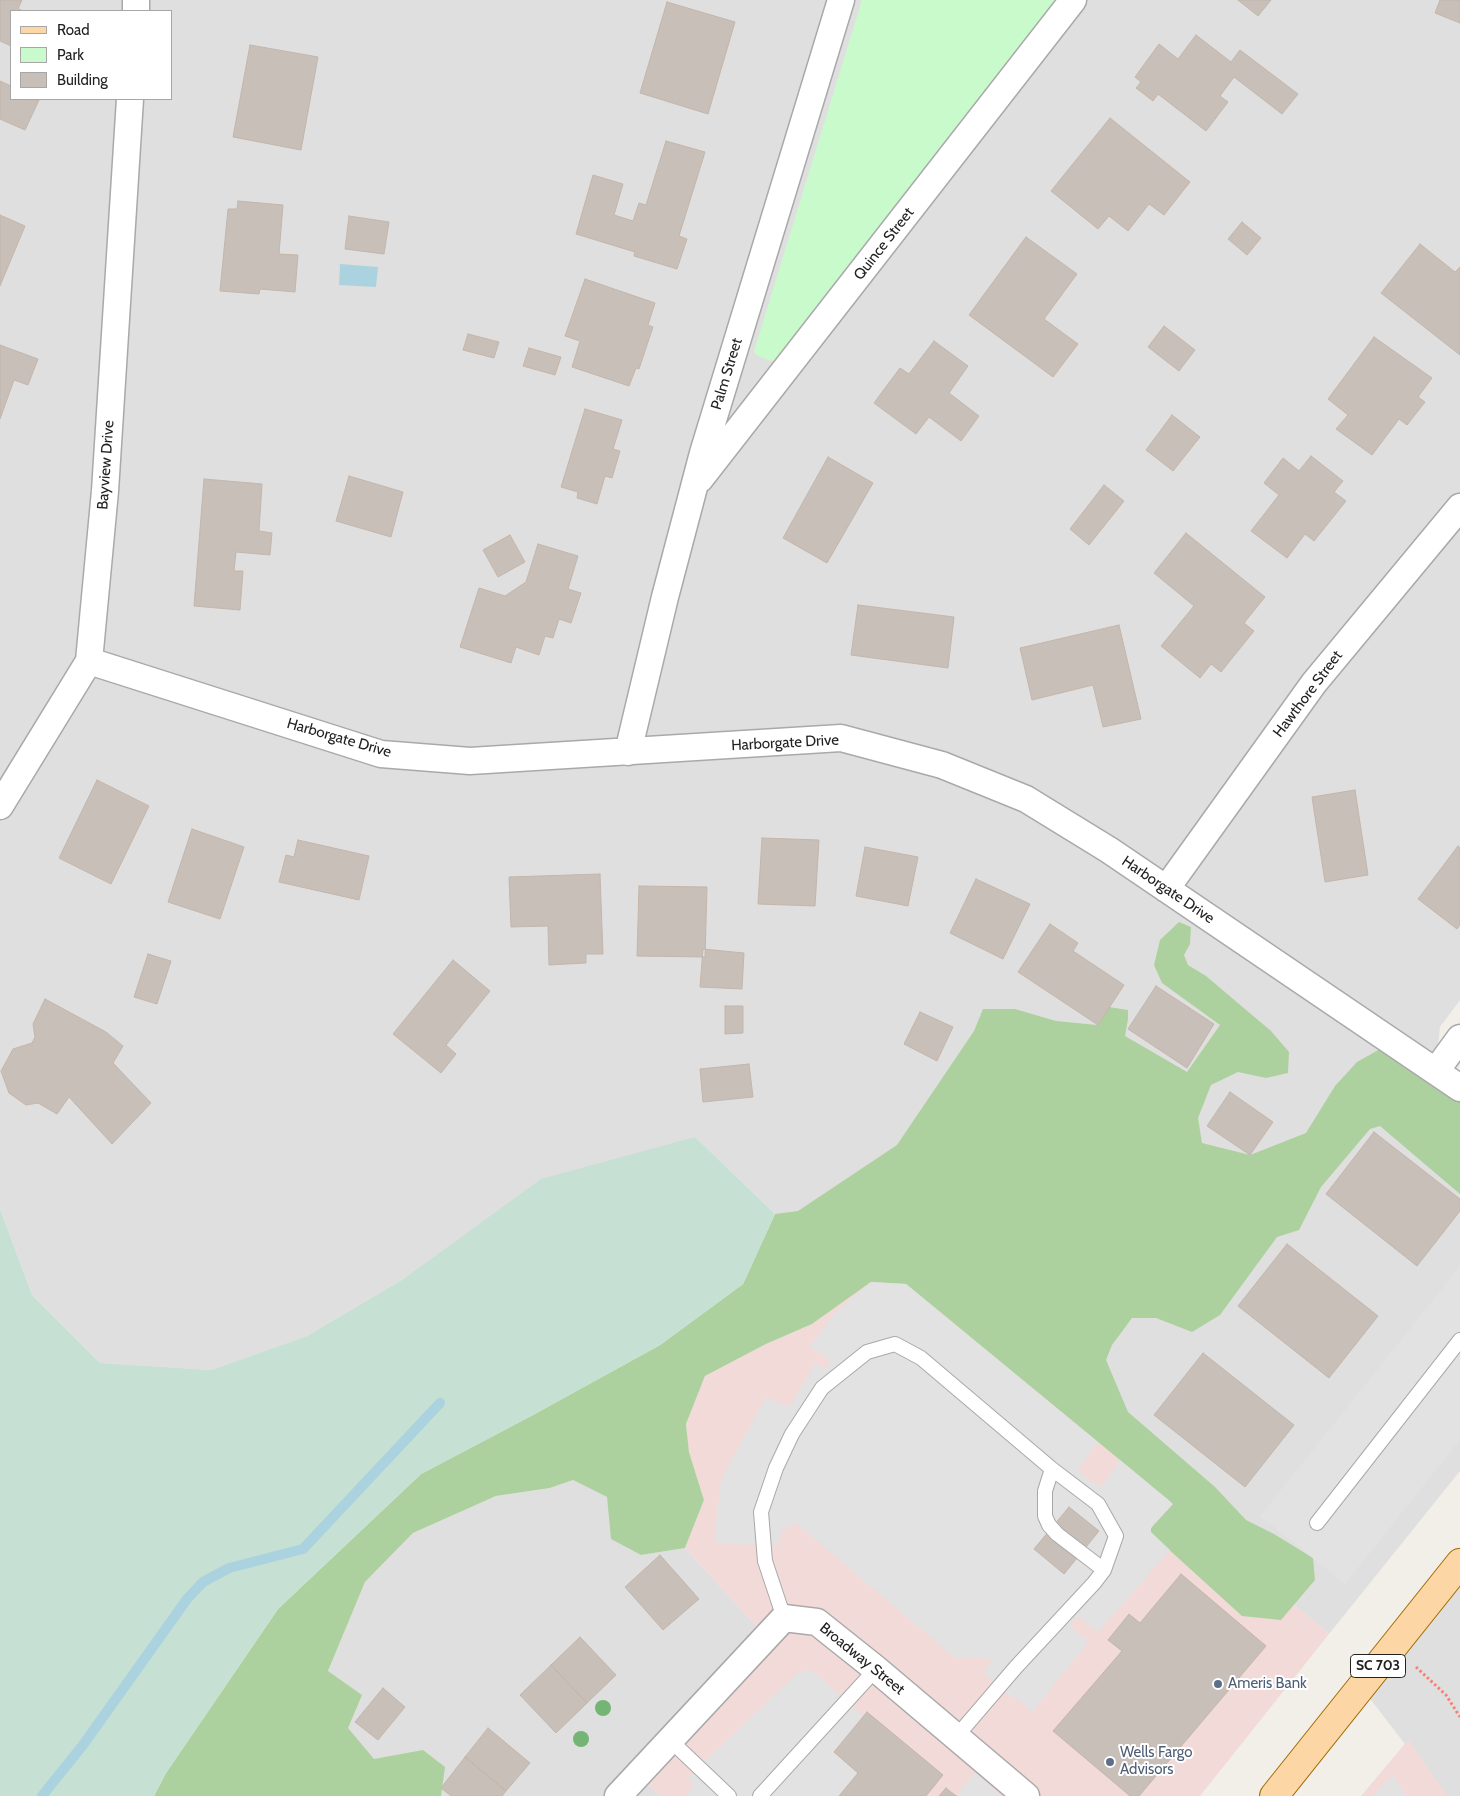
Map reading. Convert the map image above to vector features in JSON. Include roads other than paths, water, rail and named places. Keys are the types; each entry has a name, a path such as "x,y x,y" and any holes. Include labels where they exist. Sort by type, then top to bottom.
{"main road":[{"name":"SC 703","path":"1274,1796 1460,1563"}],"street":[{"name":"Palm Street","path":"628,752 693,487 841,0"},
{"name":"Quince Street","path":"693,487 1073,0"},
{"name":"Bayview Drive","path":"0,806 89,660 105,491 130,100"},
{"name":"Hawthore Street","path":"1166,889 1314,683 1460,507"},
{"name":"Harborgate Drive","path":"89,660 381,754 470,761 841,738 942,765 1026,799 1109,850 1460,1088"},
{"path":"1436,1071 1460,1038"},
{"path":"618,1796 784,1618"},
{"name":"Broadway Street","path":"784,1618 817,1622 876,1669 1026,1796"}],"lane":[{"path":"1317,1523 1460,1340"},
{"path":"784,1618 765,1562 761,1512 776,1468 792,1434 822,1388 867,1352 895,1344 921,1358 1052,1470 1098,1504 1116,1536 1104,1570 956,1737"},
{"path":"1052,1470 1045,1491 1045,1516 1049,1525 1057,1534 1104,1570"},
{"path":"760,1796 876,1669"},
{"path":"670,1740 729,1796"}],"water":[{"path":"340,264 378,267 376,287 339,285"}],"waterway":[{"path":"42,1796 83,1745 187,1599 203,1582 229,1568 303,1549 440,1403"}],"place":[{"name":"Ameris Bank","path":"1218,1684"},
{"name":"Wells Fargo Advisors","path":"1110,1762"}]}
